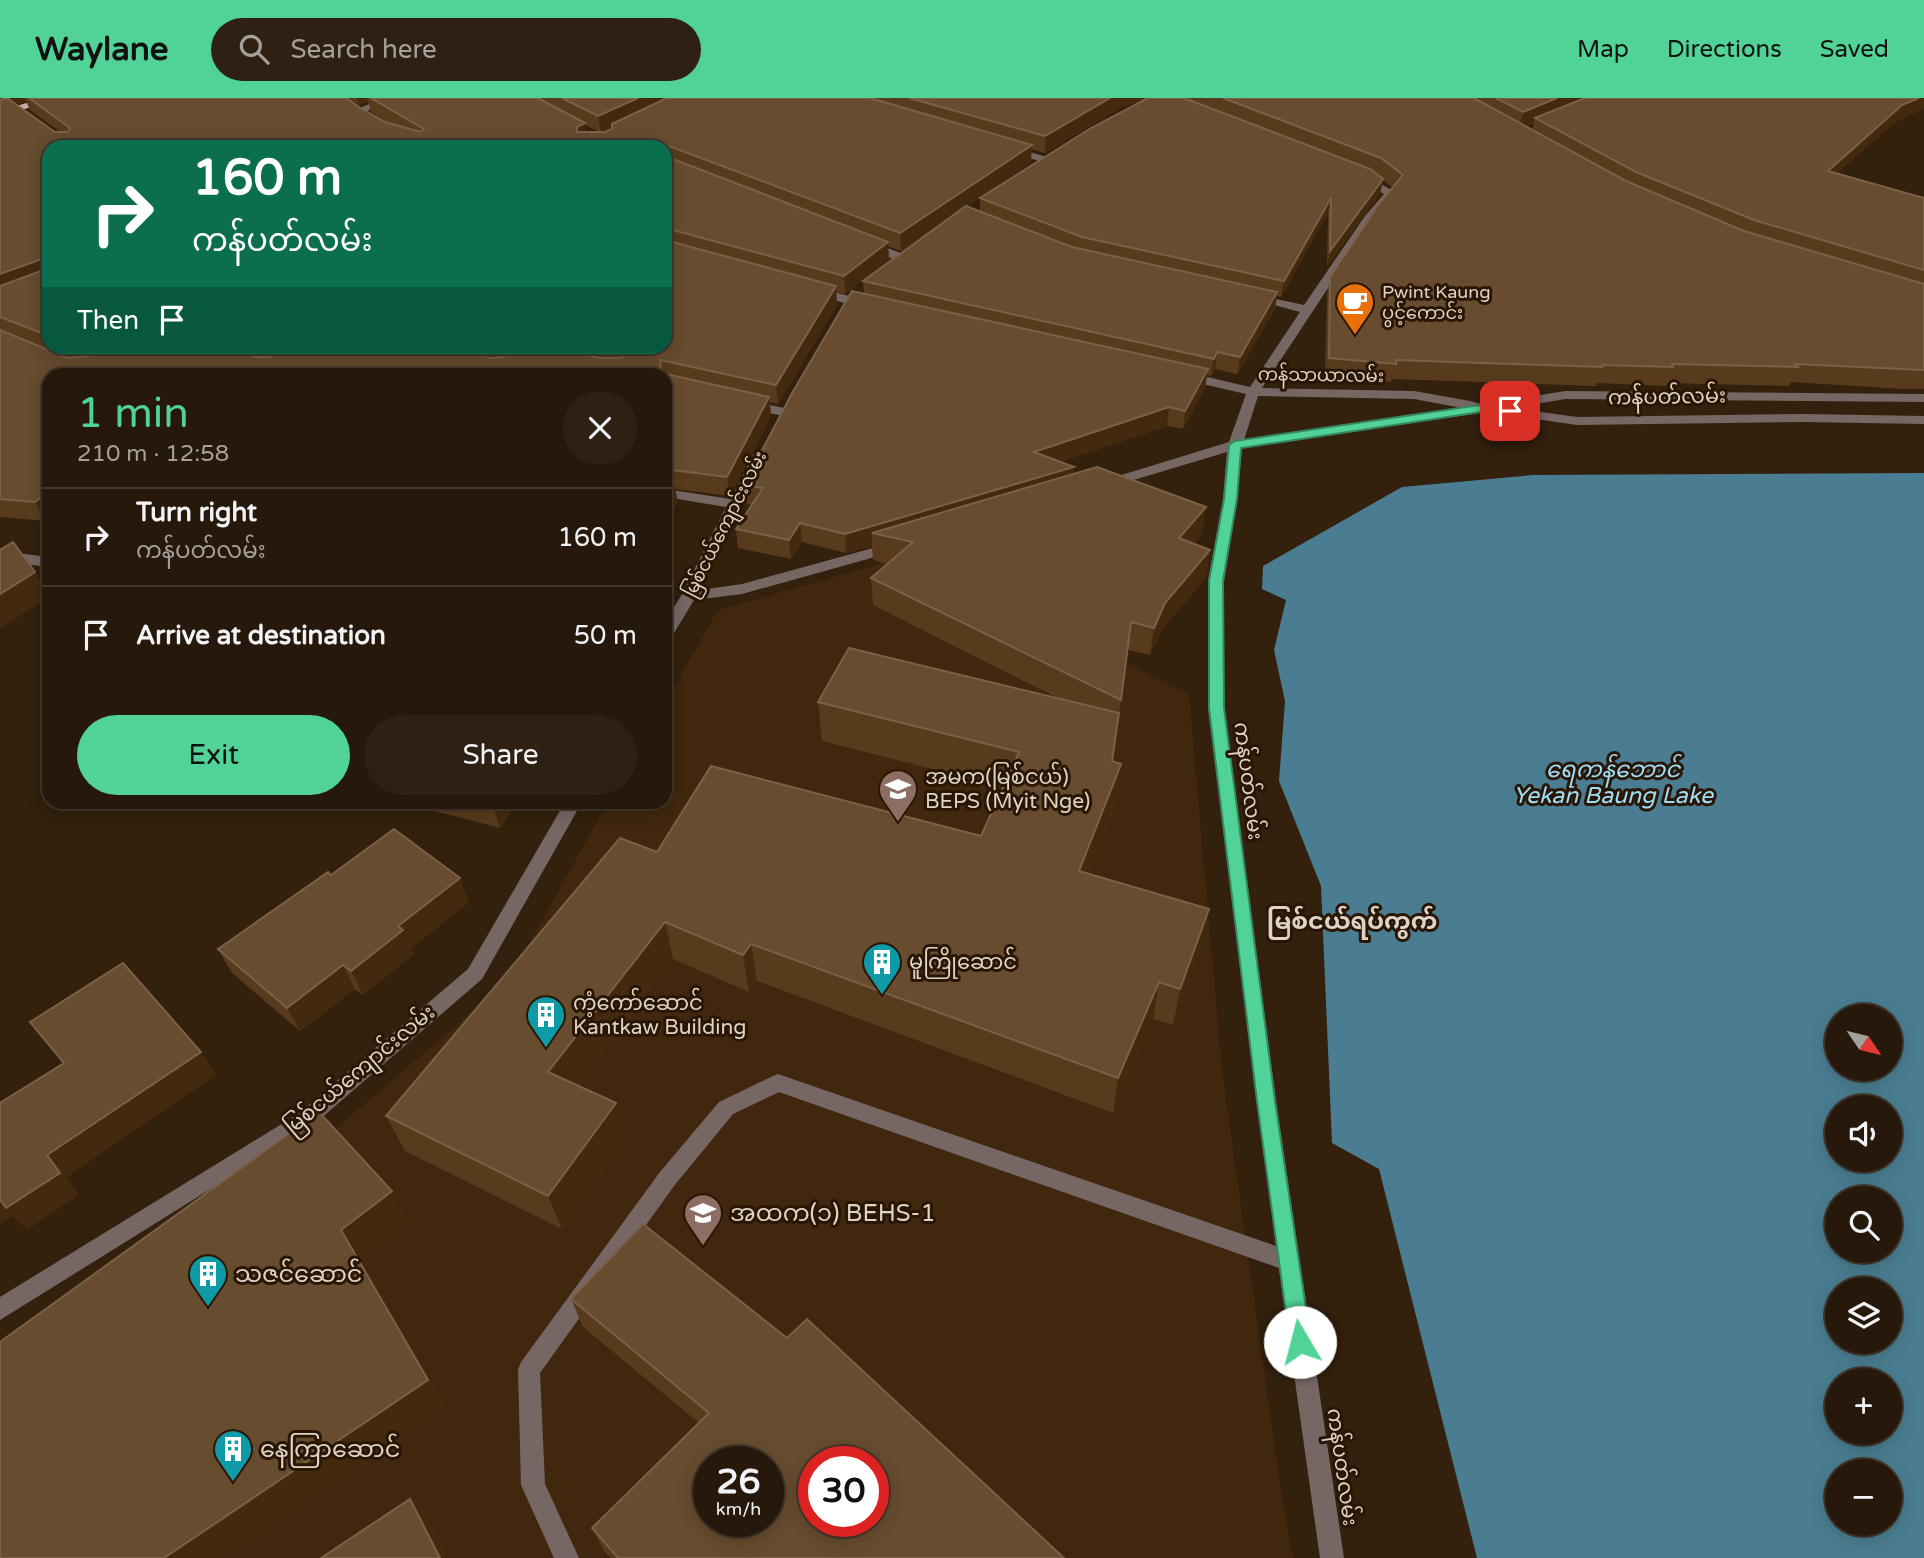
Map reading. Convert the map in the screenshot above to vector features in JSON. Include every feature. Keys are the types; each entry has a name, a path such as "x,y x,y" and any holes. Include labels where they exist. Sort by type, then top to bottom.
{"main road":[{"path":"0,114 54,98"}],"street":[{"path":"357,112 391,98"},
{"path":"17,109 28,117"},
{"path":"993,145 1052,156 1028,172"},
{"path":"1098,487 1235,445 1253,392 1369,218 1391,193 1371,180 1347,170"},
{"path":"852,239 902,259"},
{"path":"796,287 875,306"},
{"path":"1239,295 1308,310"},
{"path":"518,354 546,357"},
{"name":"ကန်သာယာလမ်း","path":"1172,373 1253,392 1414,395 1487,408"},
{"path":"1487,408 1565,396 1924,398"},
{"name":"မြစ်ငယ်ကျောင်းလမ်း","path":"672,622 780,418 731,400"},
{"name":"ကန်ပတ်လမ်း","path":"1332,1558 1289,1261 1216,708 1216,581 1230,499 1235,445 1487,408 1577,421 1804,418 1924,420"},
{"path":"672,494 733,504"},
{"path":"688,596 742,589 908,543"},
{"path":"0,556 42,561"},
{"name":"မြစ်ငယ်ကျောင်းလမ်း","path":"0,1309 305,1121 475,974 569,809"},
{"path":"567,1558 533,1485 529,1370 667,1179 726,1108 778,1083 1289,1261"}],"shaded area":[{"name":"အထက(၁) BEHS-1","path":"907,556 1189,694 1222,1070 1279,1477 1293,1558 0,1558 319,1143 508,981 604,809 672,809 672,691 718,610"}],"water":[{"name":"ရေကန်ဘောင် Yekan Baung Lake","path":"1924,473 1924,1558 1477,1558 1379,1169 1332,1143 1321,886 1279,781 1285,701 1274,650 1286,600 1262,589 1263,566 1402,487 1533,475"}],"building":[{"path":"7,98 55,132 68,132 70,128 29,98 347,98 385,122 421,132 424,129 371,98 538,98 585,123 577,127 577,132 605,132 612,129 612,124 667,98 870,98 1032,145 900,233 672,147 672,140 42,140 42,259 0,274 0,100"},
{"path":"562,98 638,98 598,116"},
{"path":"909,98 1110,98 1045,136"},
{"path":"1148,98 1184,98 1370,169 1383,179 1330,251 1331,198 1284,281 1082,237 980,198 1091,128"},
{"path":"1223,98 1474,98 1626,181 1744,231 1924,284 1924,370 1795,364 1798,367 1672,364 1673,367 1602,367 1396,360 1396,364 1329,358 1330,277 1379,204 1403,175 1381,158"},
{"path":"1496,98 1557,98 1523,112"},
{"path":"1585,98 1919,98 1902,105 1828,171 1924,198 1924,270 1754,220 1636,172 1535,118"},
{"path":"672,159 888,242 844,276 672,230"},
{"path":"966,206 1072,247 1277,292 1240,357 1217,352 1214,359 863,281"},
{"path":"672,242 836,286 776,385 660,360 661,368 42,368 42,497 35,502 0,499 0,330 42,347 42,354 58,354 68,358 89,356 88,354 254,354 254,357 271,357 274,354 489,354 489,358 504,357 507,354 584,354 600,358 624,356 623,354 672,354"},
{"path":"42,259 42,333 0,317 0,286 41,271"},
{"path":"852,291 1208,369 1185,411 1169,407 1034,452 1074,467 845,534 800,523 789,540 736,529 763,488 744,485 791,395"},
{"path":"672,375 769,397 727,477 672,470"},
{"path":"1097,467 1206,507 1179,538 1210,550 1165,603 1154,628 1131,622 1121,700 871,578 913,542 872,533"},
{"path":"13,542 35,572 0,594 0,550"},
{"path":"849,648 1119,713 1112,761 1121,764 1079,871 1209,909 1180,989 1159,982 1118,1078 751,944 743,955 665,922 548,1072 616,1103 548,1196 386,1116 620,838 657,852 711,766 981,836 1019,752 818,702"},
{"path":"394,829 460,878 398,926 403,930 351,971 343,965 287,1008 218,949 328,872 331,875"},
{"path":"123,963 201,1052 47,1155 60,1173 6,1208 0,1200 0,1103 64,1063 30,1022"},
{"path":"319,1112 392,1191 341,1230 428,1380 164,1558 0,1558 0,1342"},
{"path":"643,1224 787,1338 807,1319 1064,1558 618,1558 592,1528 709,1413 571,1299"},
{"path":"410,1499 440,1558 321,1558"}],"place":[{"name":"Pwint Kaung ပွင့်ကောင်း","path":"1355,336"},
{"name":"အမက(မြစ်ငယ်) BEPS (Myit Nge)","path":"898,823"},
{"name":"မူကြိုဆောင်","path":"882,996"},
{"name":"ကံ့ကော်ဆောင် Kantkaw Building","path":"546,1049"},
{"name":"အထက(၁) BEHS-1","path":"703,1247"},
{"name":"သဇင်ဆောင်","path":"208,1308"},
{"name":"နေကြာဆောင်","path":"233,1483"}],"district":[{"name":"မြစ်ငယ်ရပ်ကွက်","path":"1352,921"}],"route":[{"path":"1300,1342 1216,708 1216,581 1230,499 1235,445 1487,408 1510,411"}]}
